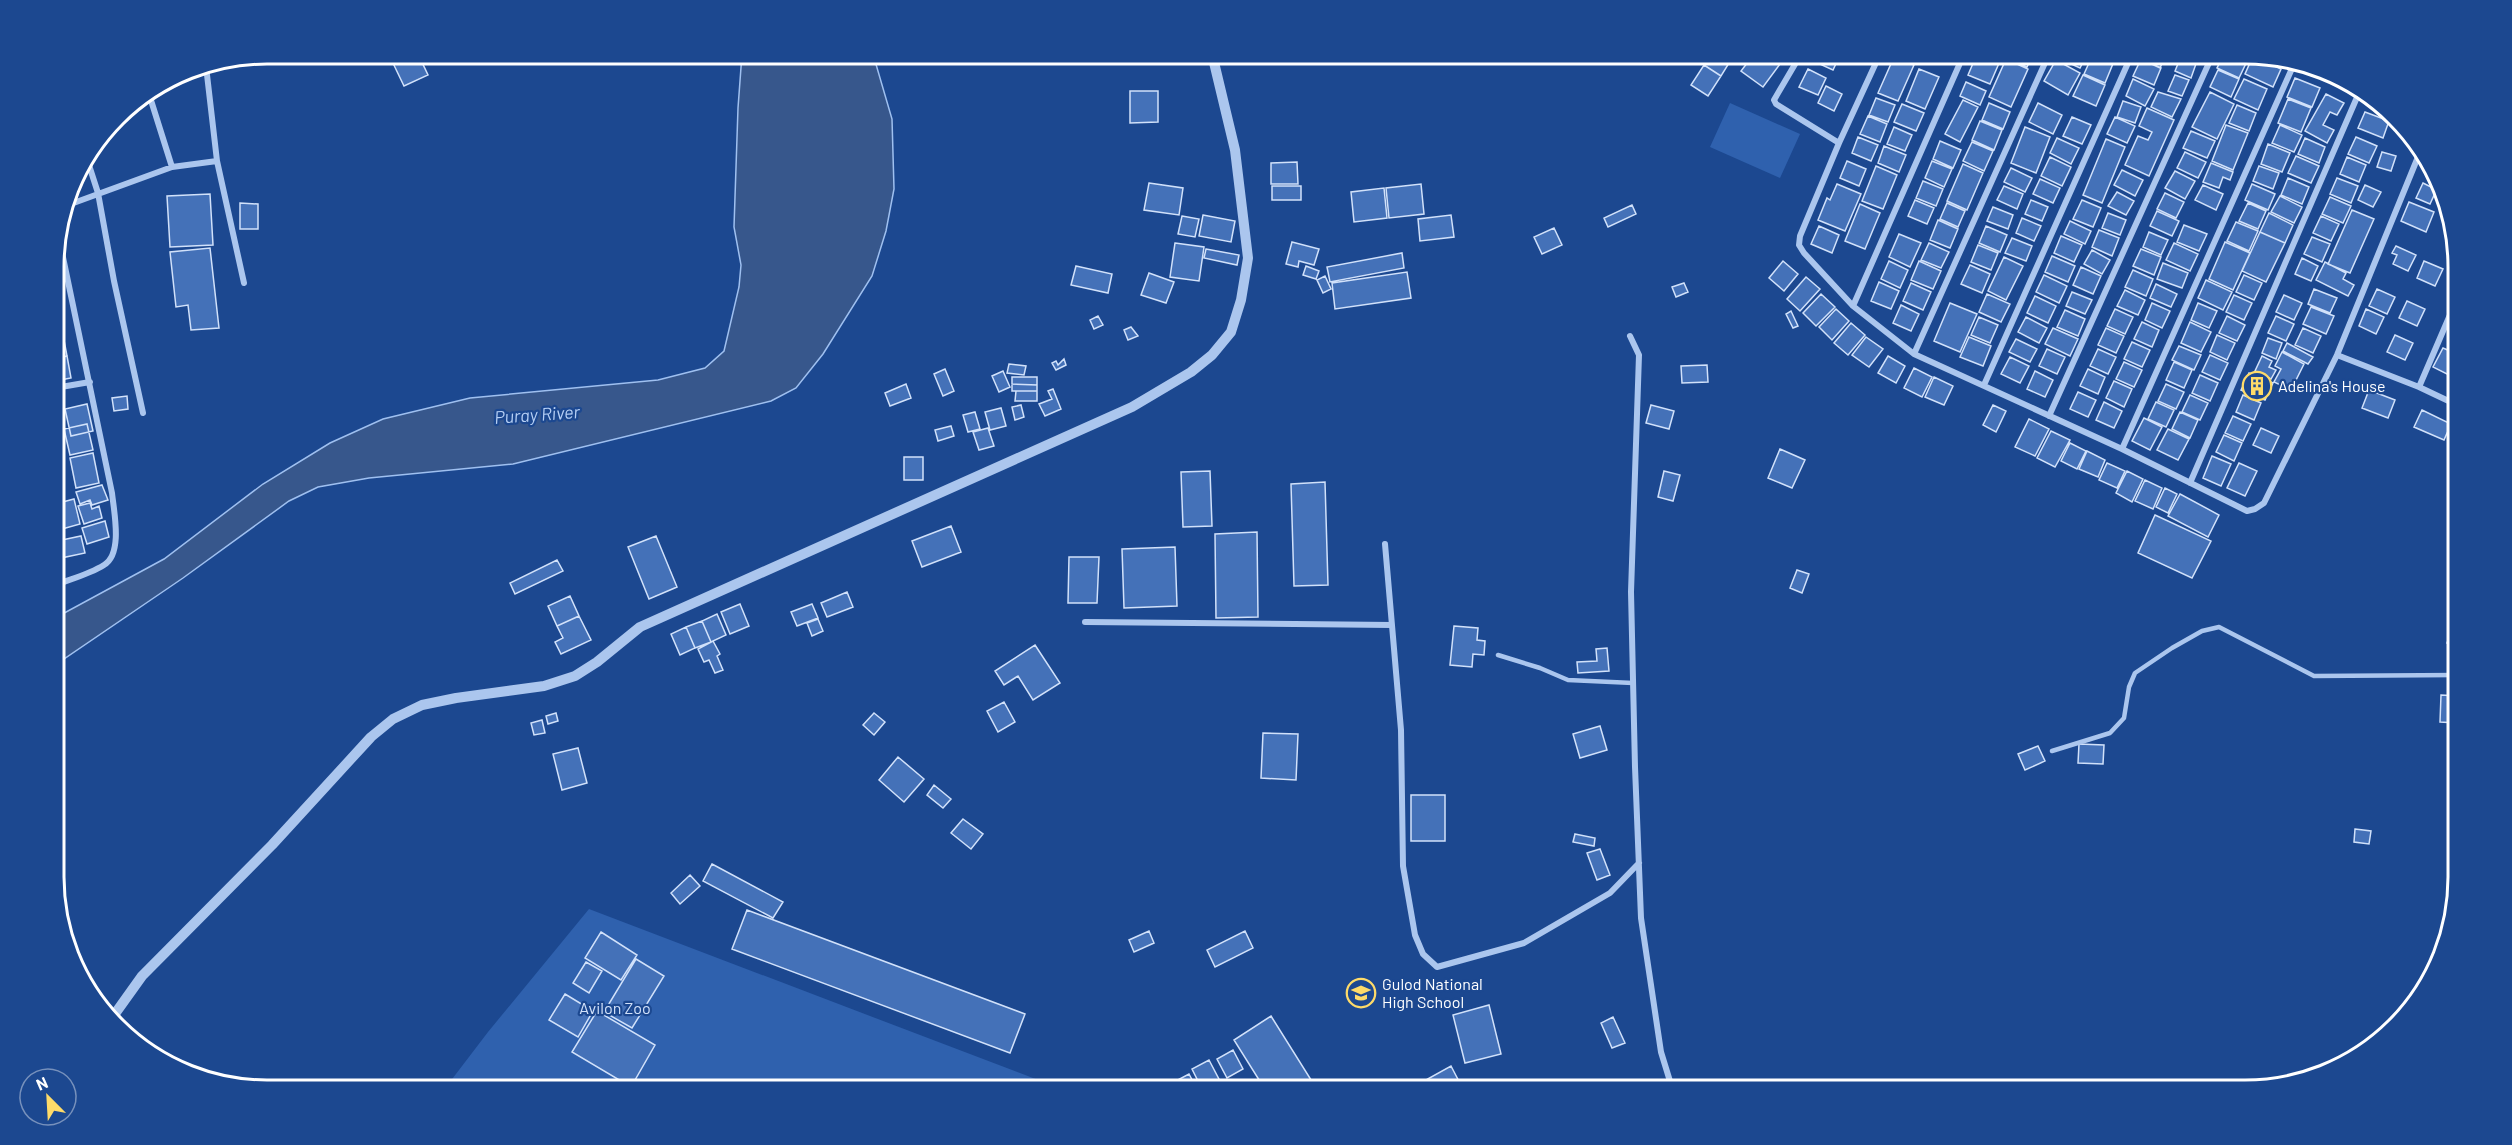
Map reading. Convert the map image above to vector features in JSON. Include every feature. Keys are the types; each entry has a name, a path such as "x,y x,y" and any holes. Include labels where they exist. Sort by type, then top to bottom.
{"street":[{"path":"116,1012 141,976 272,844 371,737 393,719 422,705 544,686 575,676 597,662 640,627 1132,407 1191,372 1212,355 1231,332 1241,300 1248,258 1236,150 1214,64"},
{"path":"1795,64 1774,100 1776,104 1839,143"},
{"path":"1875,64 1800,236 1799,245 1804,253 1853,306 1914,354 2122,449 2247,511 2264,503 2337,355 2417,161"},
{"path":"1853,306 1960,64"},
{"path":"1914,354 2044,64"},
{"path":"1984,385 2128,64"},
{"path":"2049,416 2208,64"},
{"path":"2122,449 2291,70"},
{"path":"207,74 217,160 244,283"},
{"path":"2190,483 2356,99"},
{"path":"152,102 172,168"},
{"path":"75,202 172,168 217,160"},
{"path":"90,169 98,194 114,281 143,413"},
{"path":"64,581 106,565 115,548 116,529 112,493 65,269"},
{"path":"2419,387 2448,320"},
{"path":"1630,336 1639,355 1631,592 1641,918 1661,1052 1670,1080"},
{"path":"2337,355 2448,401"},
{"path":"65,386 90,382"},
{"path":"1385,544 1401,730 1403,866 1415,935 1424,954 1437,967 1524,943 1610,892 1639,863"},
{"path":"1085,622 1392,625"}],"lane":[{"path":"2052,751 2110,733 2124,718 2135,673 2202,631 2219,627 2314,676 2448,675"},
{"path":"1498,655 1540,668 1568,680 1633,683"}],"green space":[{"path":"1730,103 1800,134 1780,178 1710,147"},
{"name":"Avilon Zoo","path":"589,909 1038,1080 451,1080"}],"water":[{"name":"Puray River","path":"741,64 876,64 892,119 894,189 886,231 872,276 823,354 796,388 771,401 513,464 369,478 318,487 289,501 183,578 64,659 64,613 164,559 263,484 330,443 383,419 470,398 658,380 705,368 724,351 739,287 741,265 734,227"}],"building":[{"path":"393,64 423,64 428,75 404,86"},
{"path":"1705,64 1728,64 1721,76"},
{"path":"1746,64 1780,64 1763,87 1741,71"},
{"path":"1820,64 1836,64 1833,70"},
{"path":"1891,64 1914,65 1898,101 1878,93"},
{"path":"1973,64 1999,64 1990,84 1968,75"},
{"path":"2004,64 2017,64 2028,69 2011,107 1989,97"},
{"path":"2054,64 2063,64 2080,73 2068,95 2044,81"},
{"path":"2088,64 2113,64 2105,83 2084,74"},
{"path":"2139,64 2152,64 2161,68 2154,85 2133,76"},
{"path":"2178,64 2196,64 2191,78 2175,71"},
{"path":"2219,64 2246,64 2239,78 2217,68"},
{"path":"2249,64 2281,69 2273,87 2245,74"},
{"path":"1704,65 1721,76 1708,96 1691,85"},
{"path":"1808,69 1826,78 1818,95 1799,87"},
{"path":"1919,69 1939,77 1925,109 1906,101"},
{"path":"2218,70 2239,79 2231,97 2210,87"},
{"path":"2083,75 2105,85 2096,106 2073,96"},
{"path":"2175,75 2189,80 2182,96 2168,91"},
{"path":"2295,78 2320,88 2312,107 2287,97"},
{"path":"2133,79 2154,89 2145,106 2126,96"},
{"path":"2244,79 2267,89 2258,110 2234,99"},
{"path":"1966,82 1986,91 1980,105 1960,96"},
{"path":"1826,86 1842,94 1834,111 1818,103"},
{"path":"1130,91 1158,91 1158,122 1130,123"},
{"path":"2158,92 2181,99 2172,117 2151,107"},
{"path":"2210,92 2234,104 2217,139 2192,127"},
{"path":"2326,94 2344,103 2337,115 2330,112 2323,125 2334,130 2327,143 2305,131"},
{"path":"1876,98 1895,105 1888,122 1869,115"},
{"path":"2288,99 2311,108 2301,132 2278,123"},
{"path":"1963,100 1978,107 1960,142 1945,134"},
{"path":"2123,101 2141,107 2135,123 2117,117"},
{"path":"1989,103 2010,112 2003,129 1982,120"},
{"path":"2038,103 2062,115 2053,134 2029,122"},
{"path":"1902,104 1924,113 1916,131 1894,122"},
{"path":"2237,105 2256,113 2249,131 2229,123"},
{"path":"2147,108 2174,120 2149,176 2125,165 2138,136 2148,140 2152,132 2139,126"},
{"path":"2365,112 2382,118 2388,124 2383,138 2358,128"},
{"path":"1868,116 1887,124 1880,142 1860,134"},
{"path":"2072,117 2091,125 2082,144 2063,136"},
{"path":"2115,117 2135,126 2127,143 2107,134"},
{"path":"1980,121 2002,130 1994,150 1972,140"},
{"path":"2226,125 2248,133 2233,170 2212,161"},
{"path":"2280,125 2302,135 2294,152 2272,143"},
{"path":"1894,127 1912,135 1905,151 1887,144"},
{"path":"2025,127 2050,137 2036,173 2011,163"},
{"path":"2191,131 2215,141 2207,158 2183,148"},
{"path":"1858,137 1878,145 1871,161 1852,153"},
{"path":"2356,137 2377,146 2369,163 2348,154"},
{"path":"2057,138 2079,148 2071,164 2050,153"},
{"path":"2305,138 2325,147 2319,163 2298,154"},
{"path":"2106,139 2125,147 2102,203 2083,195"},
{"path":"1940,141 1961,150 1953,168 1933,159"},
{"path":"1972,142 1993,151 1984,171 1963,161"},
{"path":"2268,144 2290,153 2282,172 2261,164"},
{"path":"1884,146 1906,155 1899,172 1878,163"},
{"path":"2185,152 2206,162 2198,178 2177,168"},
{"path":"2382,152 2396,156 2391,171 2377,167"},
{"path":"2296,156 2319,166 2311,183 2288,173"},
{"path":"2050,157 2071,167 2062,186 2041,176"},
{"path":"2347,157 2366,165 2359,182 2340,174"},
{"path":"1847,161 1866,169 1859,186 1840,178"},
{"path":"1932,161 1952,169 1944,187 1925,178"},
{"path":"1297,162 1298,184 1271,184 1271,163"},
{"path":"2211,163 2233,172 2230,180 2223,177 2219,188 2203,182"},
{"path":"1963,164 1983,173 1967,210 1947,201"},
{"path":"1876,166 1897,175 1883,209 1862,201"},
{"path":"2259,166 2279,173 2273,189 2253,181"},
{"path":"2011,168 2032,178 2025,192 2004,182"},
{"path":"2122,170 2143,180 2135,196 2114,185"},
{"path":"2175,171 2195,181 2185,199 2165,188"},
{"path":"2288,178 2309,187 2302,204 2281,195"},
{"path":"2337,178 2358,186 2351,203 2330,194"},
{"path":"2040,179 2060,188 2053,203 2033,194"},
{"path":"1923,181 1943,189 1936,206 1916,198"},
{"path":"1149,183 1183,188 1179,215 1144,210"},
{"path":"2423,183 2430,187 2434,195 2430,204 2416,198"},
{"path":"1421,184 1424,214 1389,218 1386,188"},
{"path":"1837,184 1861,194 1845,231 1818,220 1827,198 1830,200"},
{"path":"2252,184 2275,194 2268,210 2245,200"},
{"path":"2203,185 2223,194 2216,210 2195,200"},
{"path":"2365,185 2381,192 2373,207 2358,200"},
{"path":"1272,186 1301,186 1301,200 1272,200"},
{"path":"2004,186 2023,194 2017,209 1997,200"},
{"path":"1384,188 1387,218 1354,222 1351,192"},
{"path":"2117,192 2134,201 2126,215 2108,206"},
{"path":"2165,193 2184,202 2176,218 2157,209"},
{"path":"210,194 213,245 170,247 167,196"},
{"path":"2280,196 2302,207 2294,223 2271,212"},
{"path":"2330,197 2351,206 2343,223 2322,214"},
{"path":"1915,200 1934,208 1927,224 1908,216"},
{"path":"2031,200 2048,207 2042,221 2025,214"},
{"path":"2082,200 2101,208 2093,227 2073,219"},
{"path":"2409,202 2434,212 2426,232 2401,221"},
{"path":"240,203 258,204 258,229 240,229"},
{"path":"1947,203 1965,211 1958,227 1940,219"},
{"path":"2248,203 2266,211 2258,229 2239,221"},
{"path":"1860,204 1880,213 1865,249 1845,241"},
{"path":"1632,205 1636,214 1608,227 1604,218"},
{"path":"1993,207 2013,215 2008,229 1987,221"},
{"path":"2352,210 2374,219 2350,273 2328,264"},
{"path":"2157,211 2179,221 2172,236 2150,226"},
{"path":"2108,213 2126,220 2120,235 2102,228"},
{"path":"2269,213 2293,225 2285,243 2260,232"},
{"path":"1203,215 1235,221 1231,242 1199,236"},
{"path":"1451,215 1454,237 1420,241 1418,219"},
{"path":"1182,216 1199,219 1195,237 1178,234"},
{"path":"2321,216 2339,224 2331,241 2313,233"},
{"path":"2022,218 2041,226 2034,241 2016,233"},
{"path":"1938,220 1958,229 1950,248 1930,240"},
{"path":"2070,221 2091,231 2085,244 2064,234"},
{"path":"2236,222 2258,231 2249,251 2227,241"},
{"path":"2184,225 2207,234 2199,251 2177,242"},
{"path":"1819,226 1839,235 1832,253 1811,244"},
{"path":"1986,226 2007,235 2000,252 1979,243"},
{"path":"1554,228 1562,245 1542,254 1534,237"},
{"path":"2099,230 2119,238 2112,256 2092,247"},
{"path":"2149,232 2168,240 2161,255 2143,247"},
{"path":"2260,232 2285,243 2266,282 2242,271"},
{"path":"1899,234 1921,243 1910,267 1889,257"},
{"path":"2061,236 2082,245 2074,262 2054,253"},
{"path":"2312,237 2330,244 2322,262 2304,254"},
{"path":"2012,238 2032,246 2026,261 2005,253"},
{"path":"1292,242 1319,249 1314,265 1299,261 1298,267 1286,264"},
{"path":"2225,242 2250,253 2233,290 2209,279"},
{"path":"1175,243 1204,247 1199,281 1170,277"},
{"path":"1929,243 1949,252 1941,268 1921,260"},
{"path":"2174,243 2198,254 2190,271 2166,260"},
{"path":"1978,245 1998,253 1991,270 1971,262"},
{"path":"2396,246 2416,255 2408,271 2393,264 2397,255 2392,253"},
{"path":"210,248 219,328 191,330 188,305 176,307 170,252"},
{"path":"1206,249 1239,255 1237,265 1204,258"},
{"path":"2141,249 2161,257 2154,275 2133,266"},
{"path":"2092,250 2110,260 2102,274 2084,264"},
{"path":"1402,253 1404,268 1330,282 1327,267"},
{"path":"2052,256 2075,266 2068,282 2045,272"},
{"path":"2004,257 2023,266 2006,300 1988,291"},
{"path":"2302,258 2318,266 2311,281 2295,274"},
{"path":"1783,261 1798,274 1784,291 1769,278"},
{"path":"1889,261 1908,270 1900,288 1881,279"},
{"path":"1919,261 1941,271 1933,289 1911,280"},
{"path":"2424,261 2443,269 2435,286 2417,278"},
{"path":"2325,262 2346,273 2343,279 2354,285 2348,296 2316,280"},
{"path":"2163,263 2188,273 2182,288 2157,279"},
{"path":"1970,265 1990,274 1982,293 1961,284"},
{"path":"1076,266 1112,274 1108,293 1071,285"},
{"path":"1306,266 1319,271 1316,279 1303,275"},
{"path":"2081,267 2101,276 2093,294 2073,285"},
{"path":"2133,270 2153,279 2146,296 2125,287"},
{"path":"1407,272 1411,298 1335,309 1332,283"},
{"path":"1149,273 1174,282 1166,303 1141,295"},
{"path":"2044,275 2067,286 2059,303 2036,292"},
{"path":"2244,275 2262,283 2254,300 2236,292"},
{"path":"1325,276 1331,289 1323,293 1317,280"},
{"path":"1806,277 1820,289 1800,311 1787,299"},
{"path":"2206,280 2232,292 2223,310 2198,298"},
{"path":"1879,282 1899,291 1891,309 1871,301"},
{"path":"1684,283 1688,292 1676,297 1672,287"},
{"path":"1911,283 1931,292 1923,310 1903,301"},
{"path":"2156,284 2177,294 2171,307 2150,298"},
{"path":"2314,289 2337,298 2330,313 2308,304"},
{"path":"2377,289 2395,297 2387,314 2369,306"},
{"path":"2125,290 2145,300 2138,315 2117,306"},
{"path":"2072,292 2092,300 2085,314 2066,306"},
{"path":"1821,294 1835,307 1816,326 1803,313"},
{"path":"1987,294 2010,304 2001,322 1979,312"},
{"path":"2234,295 2252,303 2244,320 2226,312"},
{"path":"2284,295 2302,303 2294,320 2276,312"},
{"path":"2035,296 2056,306 2048,323 2027,313"},
{"path":"2407,301 2425,309 2417,326 2399,318"},
{"path":"1950,303 1977,314 1960,352 1934,341"},
{"path":"2152,303 2170,311 2162,328 2145,320"},
{"path":"2198,303 2217,311 2209,328 2191,320"},
{"path":"1901,305 1919,314 1911,331 1893,323"},
{"path":"2311,307 2334,316 2326,334 2303,324"},
{"path":"1836,309 1849,321 1832,340 1819,327"},
{"path":"2115,309 2133,317 2125,334 2107,326"},
{"path":"2366,309 2384,317 2376,334 2359,326"},
{"path":"2065,310 2085,319 2078,336 2057,327"},
{"path":"1791,311 1798,326 1793,328 1786,314"},
{"path":"1098,316 1103,325 1094,329 1090,320"},
{"path":"2227,316 2245,325 2237,341 2219,333"},
{"path":"2276,316 2294,324 2286,341 2268,333"},
{"path":"1979,317 1998,325 1990,343 1971,335"},
{"path":"2026,317 2047,328 2039,343 2018,332"},
{"path":"2142,322 2159,330 2152,347 2134,339"},
{"path":"2190,322 2211,332 2201,352 2181,343"},
{"path":"1851,323 1865,335 1848,355 1834,343"},
{"path":"1131,327 1138,336 1128,340 1124,330"},
{"path":"2053,328 2078,339 2070,356 2045,344"},
{"path":"2106,328 2124,336 2116,353 2098,345"},
{"path":"2303,328 2321,336 2313,353 2295,345"},
{"path":"2217,335 2235,343 2227,360 2210,352"},
{"path":"2395,335 2413,343 2405,360 2387,352"},
{"path":"1866,337 1883,349 1869,367 1852,355"},
{"path":"1969,337 1991,346 1983,366 1960,357"},
{"path":"2268,338 2282,343 2276,359 2262,353"},
{"path":"2016,339 2037,349 2030,362 2009,352"},
{"path":"2132,342 2150,350 2142,367 2124,359"},
{"path":"2287,343 2313,357 2308,364 2283,351"},
{"path":"2179,346 2201,355 2194,370 2172,360"},
{"path":"2443,348 2448,350 2448,374 2433,367"},
{"path":"2047,349 2065,357 2057,374 2039,366"},
{"path":"2098,349 2116,357 2108,374 2090,366"},
{"path":"2282,352 2304,364 2291,390 2274,382 2281,369 2275,366"},
{"path":"2210,355 2228,363 2220,380 2202,372"},
{"path":"67,356 71,378 65,379 65,357"},
{"path":"1888,356 1905,366 1896,383 1878,373"},
{"path":"2262,356 2272,361 2269,367 2276,370 2271,379 2255,371"},
{"path":"2010,357 2029,366 2020,383 2001,374"},
{"path":"1064,359 1066,365 1056,370 1052,363 1056,361 1058,365"},
{"path":"2124,362 2142,370 2134,387 2116,379"},
{"path":"2174,362 2192,370 2184,388 2166,380"},
{"path":"1009,364 1026,366 1024,375 1007,373"},
{"path":"1707,365 1708,382 1682,383 1681,366"},
{"path":"1914,368 1932,377 1922,397 1904,388"},
{"path":"945,369 954,391 943,396 934,374"},
{"path":"2088,369 2105,377 2098,394 2080,386"},
{"path":"1003,371 1010,387 999,392 992,376"},
{"path":"2035,371 2053,380 2045,397 2027,389"},
{"name":"Adelina's House","path":"2249,373 2273,383 2265,400 2241,390"},
{"path":"2200,375 2218,383 2210,401 2192,393"},
{"path":"1012,377 1037,377 1037,385 1012,384"},
{"path":"1934,377 1953,386 1944,405 1925,397"},
{"path":"2114,381 2132,389 2124,407 2106,398"},
{"path":"906,384 911,398 890,406 885,393"},
{"path":"1012,384 1037,385 1037,391 1012,391"},
{"path":"2166,384 2184,392 2176,409 2158,401"},
{"path":"1053,389 1061,409 1045,416 1039,404 1052,399 1048,391"},
{"path":"2369,390 2395,400 2388,418 2362,408"},
{"path":"1016,391 1037,391 1037,401 1015,401"},
{"path":"2078,392 2096,400 2088,417 2070,409"},
{"path":"2190,395 2208,403 2200,420 2182,412"},
{"path":"2243,395 2261,403 2254,420 2236,412"},
{"path":"127,396 128,409 114,411 112,398"},
{"path":"2104,402 2122,411 2114,428 2096,420"},
{"path":"2156,402 2174,410 2166,427 2148,419"},
{"path":"87,404 93,431 71,436 65,409"},
{"path":"1021,405 1024,417 1015,420 1012,407"},
{"path":"1651,405 1674,411 1669,429 1646,423"},
{"path":"1993,405 2006,411 1996,432 1983,425"},
{"path":"1001,408 1006,426 990,430 985,412"},
{"path":"2422,410 2448,423 2448,431 2444,440 2414,427"},
{"path":"975,412 980,429 968,432 963,415"},
{"path":"2180,412 2198,420 2190,438 2172,429"},
{"path":"2233,416 2251,424 2243,441 2225,433"},
{"path":"2144,418 2162,427 2150,450 2132,441"},
{"path":"2029,419 2049,429 2035,456 2015,447"},
{"path":"87,424 93,450 70,455 65,429"},
{"path":"951,426 954,436 938,441 935,430"},
{"path":"988,428 994,446 979,450 973,432"},
{"path":"2261,428 2279,436 2271,453 2253,445"},
{"path":"2168,429 2189,439 2178,460 2157,450"},
{"path":"2051,431 2070,440 2055,467 2037,458"},
{"path":"2224,435 2242,443 2234,461 2216,452"},
{"path":"2070,443 2086,451 2077,469 2061,461"},
{"path":"1780,449 1805,460 1792,488 1768,478"},
{"path":"2087,451 2105,460 2098,477 2079,469"},
{"path":"93,453 99,483 76,488 70,458"},
{"path":"2212,456 2231,464 2221,486 2203,478"},
{"path":"904,457 923,457 923,480 904,480"},
{"path":"2107,463 2125,471 2117,488 2099,480"},
{"path":"2239,463 2257,471 2245,496 2227,488"},
{"path":"1210,471 1212,526 1183,527 1181,472"},
{"path":"1664,471 1680,475 1673,501 1658,497"},
{"path":"2127,471 2143,479 2132,502 2116,493"},
{"path":"2145,480 2162,488 2153,509 2135,501"},
{"path":"1325,482 1328,585 1294,586 1291,484"},
{"path":"102,485 108,500 92,505 90,500 80,504 76,492"},
{"path":"2165,488 2177,494 2168,513 2156,507"},
{"path":"2180,494 2219,515 2208,537 2168,516"},
{"path":"74,499 80,524 65,528 65,501"},
{"path":"90,503 92,509 99,506 102,518 84,524 78,506"},
{"path":"2155,515 2211,541 2192,578 2138,553"},
{"path":"105,521 109,537 87,544 82,528"},
{"path":"951,526 961,552 922,567 912,541"},
{"path":"1257,532 1258,617 1216,618 1215,534"},
{"path":"81,536 85,553 65,557 65,539"},
{"path":"656,536 677,587 649,599 628,547"},
{"path":"1175,547 1177,606 1124,608 1122,549"},
{"path":"1069,557 1099,557 1097,603 1068,603"},
{"path":"557,560 563,571 515,594 510,583"},
{"path":"1797,570 1809,574 1802,593 1790,588"},
{"path":"847,592 853,607 827,617 821,603"},
{"path":"570,596 579,616 557,626 548,606"},
{"path":"740,604 749,626 730,634 721,612"},
{"path":"812,604 818,618 797,626 791,612"},
{"path":"717,614 726,635 711,642 702,621"},
{"path":"579,616 591,640 561,654 555,642 563,638 557,626"},
{"path":"818,619 823,631 812,636 807,623"},
{"path":"702,621 711,642 695,648 686,627"},
{"path":"1454,626 1478,628 1477,640 1485,641 1484,655 1473,654 1472,667 1450,665"},
{"path":"686,627 695,648 680,655 671,634"},
{"path":"713,641 720,654 717,656 723,670 715,673 709,660 704,662 698,649"},
{"path":"1035,645 1060,683 1033,700 1018,676 1004,685 995,671"},
{"path":"1607,648 1609,671 1578,673 1577,662 1597,661 1596,649"},
{"path":"2441,695 2448,695 2448,722 2440,722"},
{"path":"1004,702 1015,722 998,732 987,711"},
{"path":"556,713 558,721 548,724 546,716"},
{"path":"874,713 885,722 874,735 863,725"},
{"path":"542,720 545,733 534,735 531,723"},
{"path":"1600,726 1607,750 1580,758 1573,734"},
{"path":"1263,733 1298,734 1296,780 1261,778"},
{"path":"2079,744 2104,745 2103,764 2078,763"},
{"path":"2038,746 2045,761 2025,770 2018,754"},
{"path":"578,748 587,783 562,790 553,754"},
{"path":"898,757 924,779 904,802 879,780"},
{"path":"934,785 951,799 943,808 927,795"},
{"path":"1411,795 1445,795 1445,841 1411,841"},
{"path":"963,819 983,834 971,849 951,833"},
{"path":"2355,829 2371,831 2369,844 2354,842"},
{"path":"1575,834 1595,838 1594,846 1573,842"},
{"path":"1600,849 1610,875 1597,880 1587,853"},
{"path":"712,864 783,902 773,918 703,881"},
{"path":"690,875 700,886 680,904 671,893"},
{"path":"747,910 1025,1014 1010,1053 732,949"},
{"path":"1149,931 1154,943 1134,952 1129,940"},
{"path":"1245,931 1253,948 1215,967 1207,950"},
{"path":"601,932 637,955 621,980 585,958"},
{"path":"636,959 664,976 632,1028 604,1012"},
{"path":"586,962 602,971 589,993 573,983"},
{"path":"565,994 593,1011 578,1037 549,1020"},
{"path":"1489,1005 1501,1054 1465,1063 1453,1015"},
{"path":"597,1011 655,1045 635,1080 619,1080 572,1052"},
{"path":"1271,1016 1311,1080 1259,1080 1234,1040"},
{"path":"1613,1017 1625,1043 1612,1048 1601,1023"},
{"path":"1233,1050 1243,1069 1227,1078 1217,1059"},
{"path":"1209,1060 1219,1080 1198,1080 1192,1069"},
{"path":"1451,1066 1458,1080 1426,1080"},
{"path":"1189,1074 1192,1080 1178,1080"}],"place":[{"name":"Adelina's House","path":"2257,386"},
{"name":"Gulod National High School","path":"1361,993"}]}
